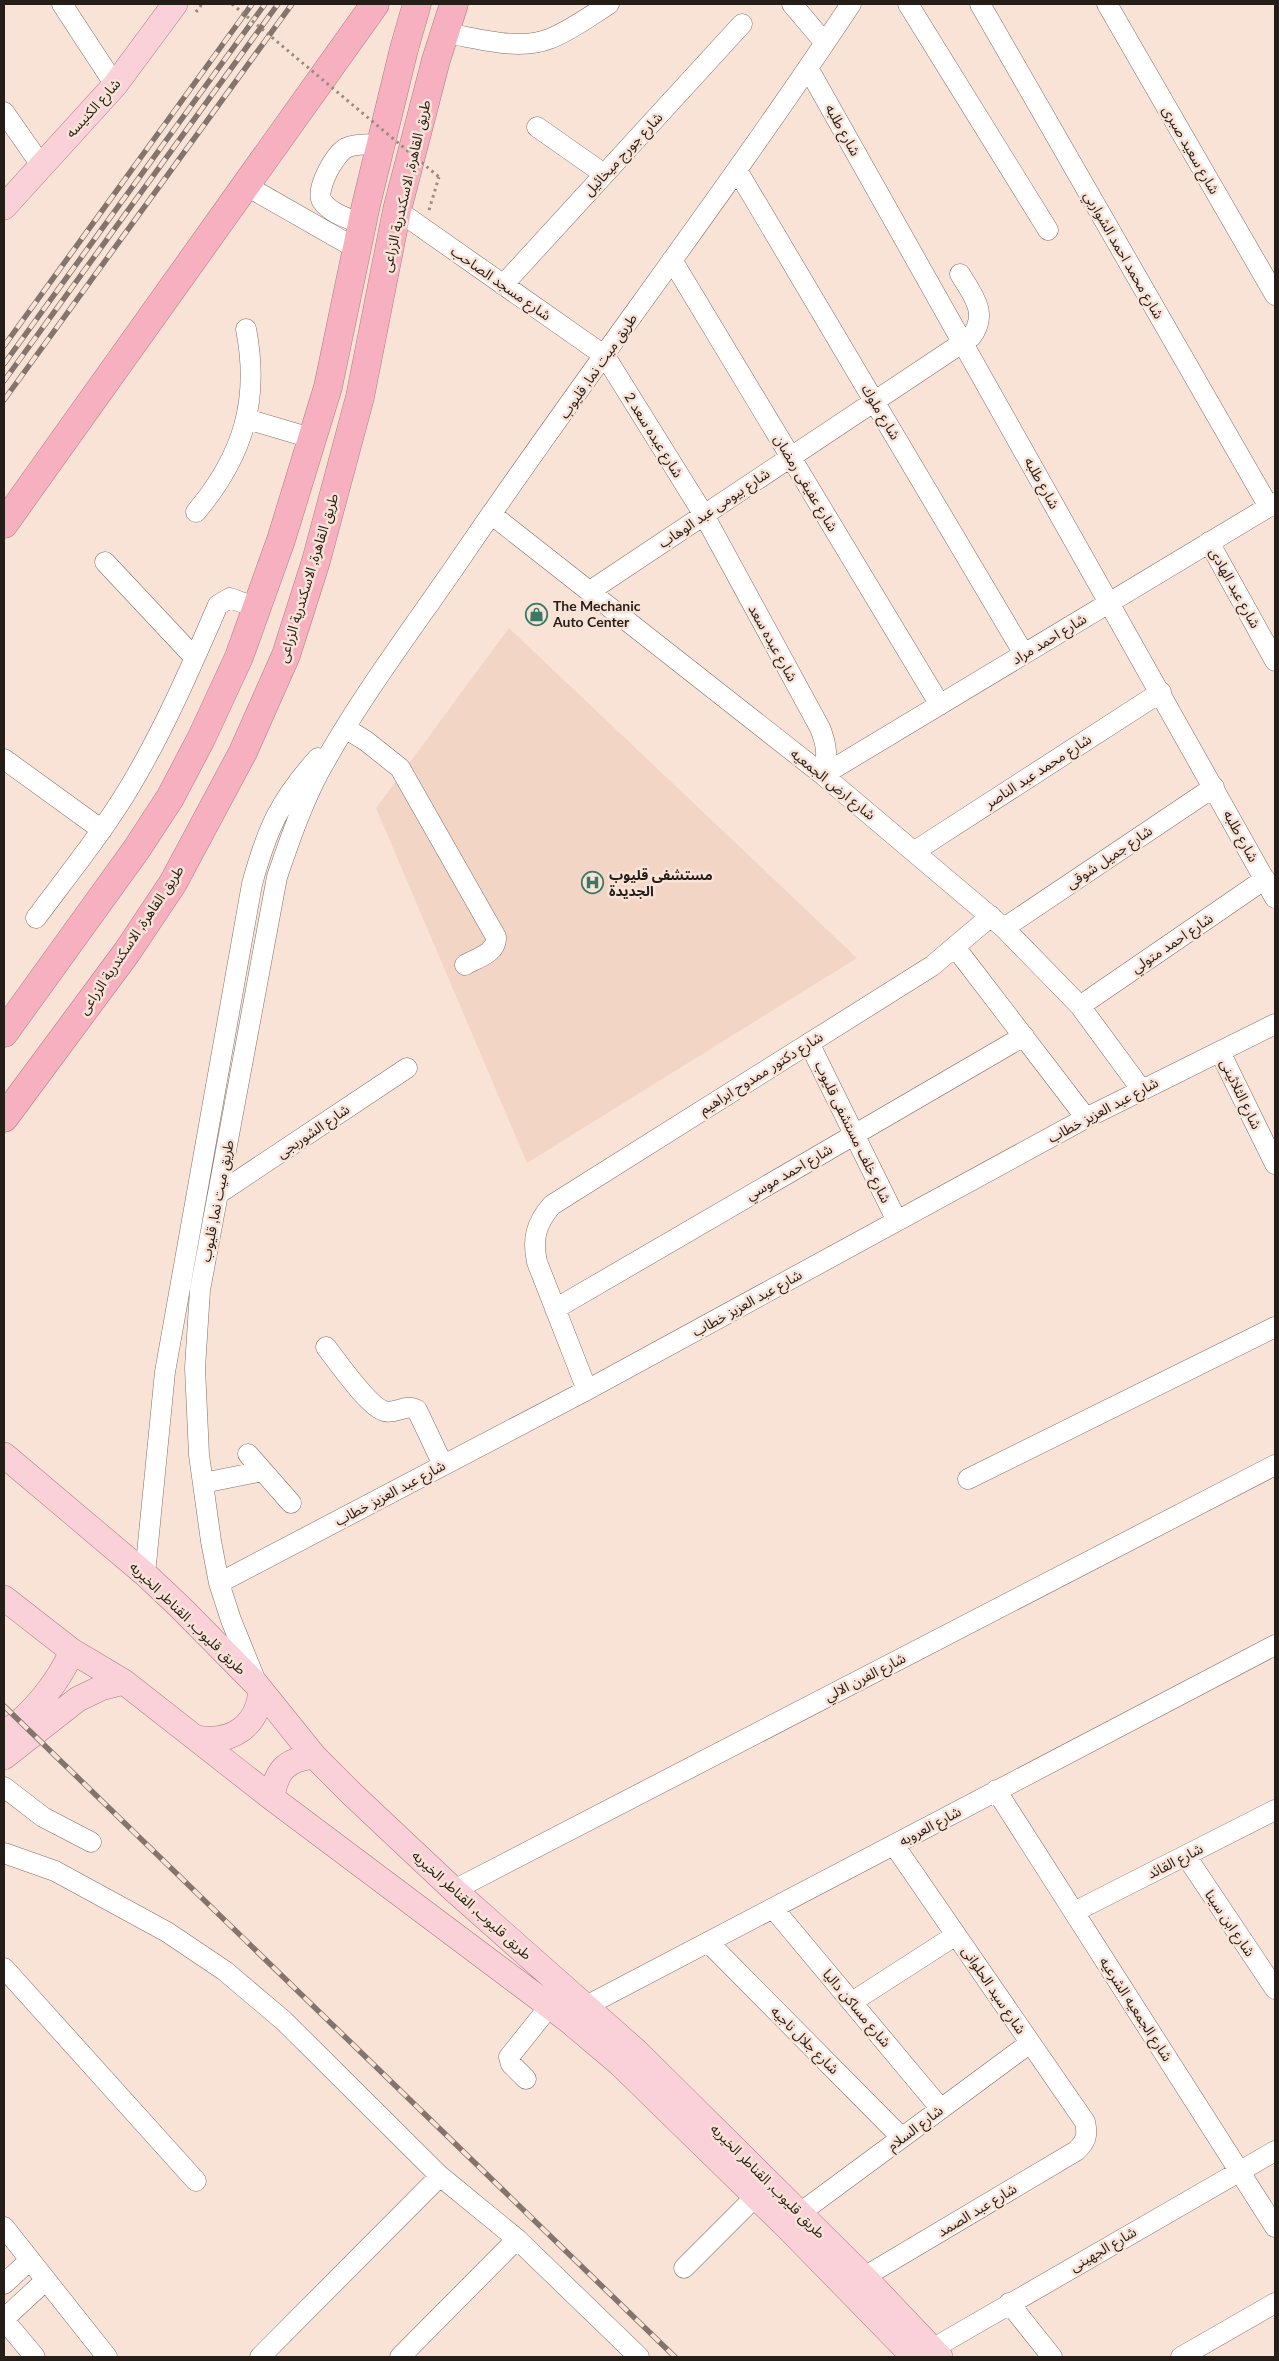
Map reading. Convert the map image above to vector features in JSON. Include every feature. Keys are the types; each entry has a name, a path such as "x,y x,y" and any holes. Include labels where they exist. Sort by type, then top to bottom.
{"highway":[{"path":"4,524 375,4"},
{"path":"4,1033 136,850 170,798 201,739 239,657 281,540 328,387 381,144 417,4"},
{"name":"طريق القاهرة, الاسكندرية الزراعى","path":"4,1118 126,952 173,883 243,752 286,655 316,561 360,397 397,210 454,4"}],"main road":[{"name":"شارع الكنيسه","path":"4,207 115,85 175,4"},
{"name":"طريق قليوب, القناطر الخيريه","path":"4,1454 145,1574 259,1687 314,1756 454,1890 654,2068 864,2277 929,2354"},
{"name":"طريق قليوب, القناطر الخيريه","path":"4,1598 72,1651 124,1682 272,1798 549,2006 619,2063 756,2196 929,2354"},
{"path":"4,1751 13,1728 53,1686 65,1669 72,1651"},
{"path":"4,1751 78,1699 101,1688 124,1682"},
{"path":"197,1738 224,1739 236,1734 247,1726 255,1715 260,1703 259,1687"},
{"path":"272,1798 274,1781 283,1768 297,1759 314,1756"}],"street":[{"path":"62,4 115,85"},
{"path":"445,33 500,41 540,42 558,35 610,4"},
{"path":"792,4 825,43"},
{"name":"طريق ميت نما, قليوب","path":"259,1687 231,1620 219,1584 203,1483 196,1412 195,1368 200,1290 278,877 302,809 317,776 344,728 491,514 737,170 851,4"},
{"path":"908,4 1048,230"},
{"name":"شارع محمد احمد الشواربي","path":"980,4 1272,505"},
{"name":"شارع سعيد صبرى","path":"1107,4 1275,296"},
{"name":"شارع جورج ميخائيل","path":"503,285 742,24"},
{"name":"شارع طلبه","path":"808,68 1161,692 1275,898"},
{"path":"4,112 41,165"},
{"path":"537,127 604,174"},
{"path":"360,237 327,207 320,196 320,188 334,159 343,150 352,146 381,144"},
{"name":"شارع ملوك","path":"737,170 1024,654"},
{"path":"245,185 360,237"},
{"name":"شارع مسجد الصاحب","path":"397,210 605,356"},
{"name":"شارع عفيفى رمضان","path":"672,260 940,705"},
{"name":"شارع بيومى عبد الوهاب","path":"590,591 963,342 976,330 980,313 978,303 960,274"},
{"path":"196,512 214,491 228,469 239,444 247,418 252,374 246,329"},
{"name":"شارع عبده سعد 2","path":"605,356 704,514"},
{"path":"247,418 311,438"},
{"name":"شارع احمد مراد","path":"823,775 1272,505"},
{"name":"شارع ارض الجمعيه","path":"491,514 823,775 998,922 1080,1006 1141,1089"},
{"name":"شارع عبده سعد","path":"704,514 820,728 826,743 827,760 823,775"},
{"name":"شارع عبد الهادى","path":"1209,542 1275,661"},
{"path":"105,562 194,657"},
{"path":"36,918 102,830 130,786 174,702 218,605 230,598 257,608"},
{"name":"شارع محمد عبد الناصر","path":"915,851 1161,692"},
{"path":"344,728 366,741 400,768 496,938 495,947 492,951 466,964"},
{"name":"طريق ميت نما, قليوب","path":"145,1574 165,1372 252,884 263,843 280,807 305,773 344,728"},
{"path":"4,759 102,830"},
{"name":"شارع جميل شوقى","path":"998,922 1214,787"},
{"name":"شارع احمد متولي","path":"1080,1006 1265,879"},
{"name":"شارع دكتور ممدوح ابراهيم","path":"555,1309 537,1262 534,1247 535,1231 541,1216 552,1205 932,966 955,946 998,922"},
{"path":"955,946 1086,1118"},
{"name":"شارع عبد العزيز خطاب","path":"219,1584 587,1390 1086,1118 1275,1024"},
{"name":"شارع احمد موسي","path":"555,1309 1024,1036"},
{"name":"شارع خلف مستشفى قليوب","path":"809,1044 897,1221"},
{"name":"شارع الثلاثينى","path":"1220,1052 1275,1164"},
{"name":"شارع الشوربجى","path":"218,1194 407,1068"},
{"path":"555,1309 587,1390"},
{"path":"968,1480 1275,1327"},
{"path":"326,1347 377,1407 391,1412 407,1406 417,1410 443,1465"},
{"path":"248,1454 291,1503"},
{"name":"شارع الفرن الالي","path":"454,1890 1275,1465"},
{"path":"203,1483 263,1470"},
{"name":"شارع العروبه","path":"586,2006 1275,1645"},
{"path":"4,1787 43,1816 91,1842"},
{"name":"شارع الجمعيه الشرعيه","path":"996,1790 1275,2227"},
{"name":"شارع القائد","path":"1074,1912 1275,1810"},
{"name":"شارع سيد الحلوانى","path":"894,1845 1085,2122 1086,2138"},
{"path":"4,1853 55,1871 167,1932 225,1971 284,2021 440,2176 517,2239 640,2357"},
{"name":"شارع ابن سينا","path":"1186,1856 1275,1989"},
{"name":"شارع مساكن داليا","path":"773,1908 941,2109"},
{"path":"852,2002 956,1935"},
{"name":"شارع جلال ناجيه","path":"708,1942 902,2138"},
{"path":"4,1968 196,2181"},
{"path":"526,2079 511,2064 509,2057 525,2034 549,2006"},
{"name":"شارع السلام","path":"800,2213 1030,2043"},
{"name":"شارع عبد الصمد","path":"864,2277 1076,2151 1086,2138"},
{"name":"شارع الجهينى","path":"929,2354 1009,2303 1275,2151"},
{"path":"260,2357 440,2176"},
{"path":"684,2268 756,2196"},
{"path":"4,2227 108,2357"},
{"path":"400,2357 517,2239"},
{"path":"4,2284 30,2260"},
{"path":"35,2357 4,2320 46,2280"},
{"path":"1009,2303 1052,2357"},
{"path":"1181,2357 1275,2303"}],"path":[{"path":"232,4 439,178 430,207"}],"shaded area":[{"name":"مستشفى قليوب الجديدة","path":"509,628 857,958 527,1163 376,808"}],"railway":[{"path":"4,346 252,4"},
{"path":"4,364 265,4"},
{"path":"4,381 278,4"},
{"path":"4,400 292,4"},
{"path":"4,1706 675,2357"}],"place":[{"name":"The Mechanic Auto Center","path":"537,614"},
{"name":"مستشفى قليوب الجديدة","path":"593,883"}]}
